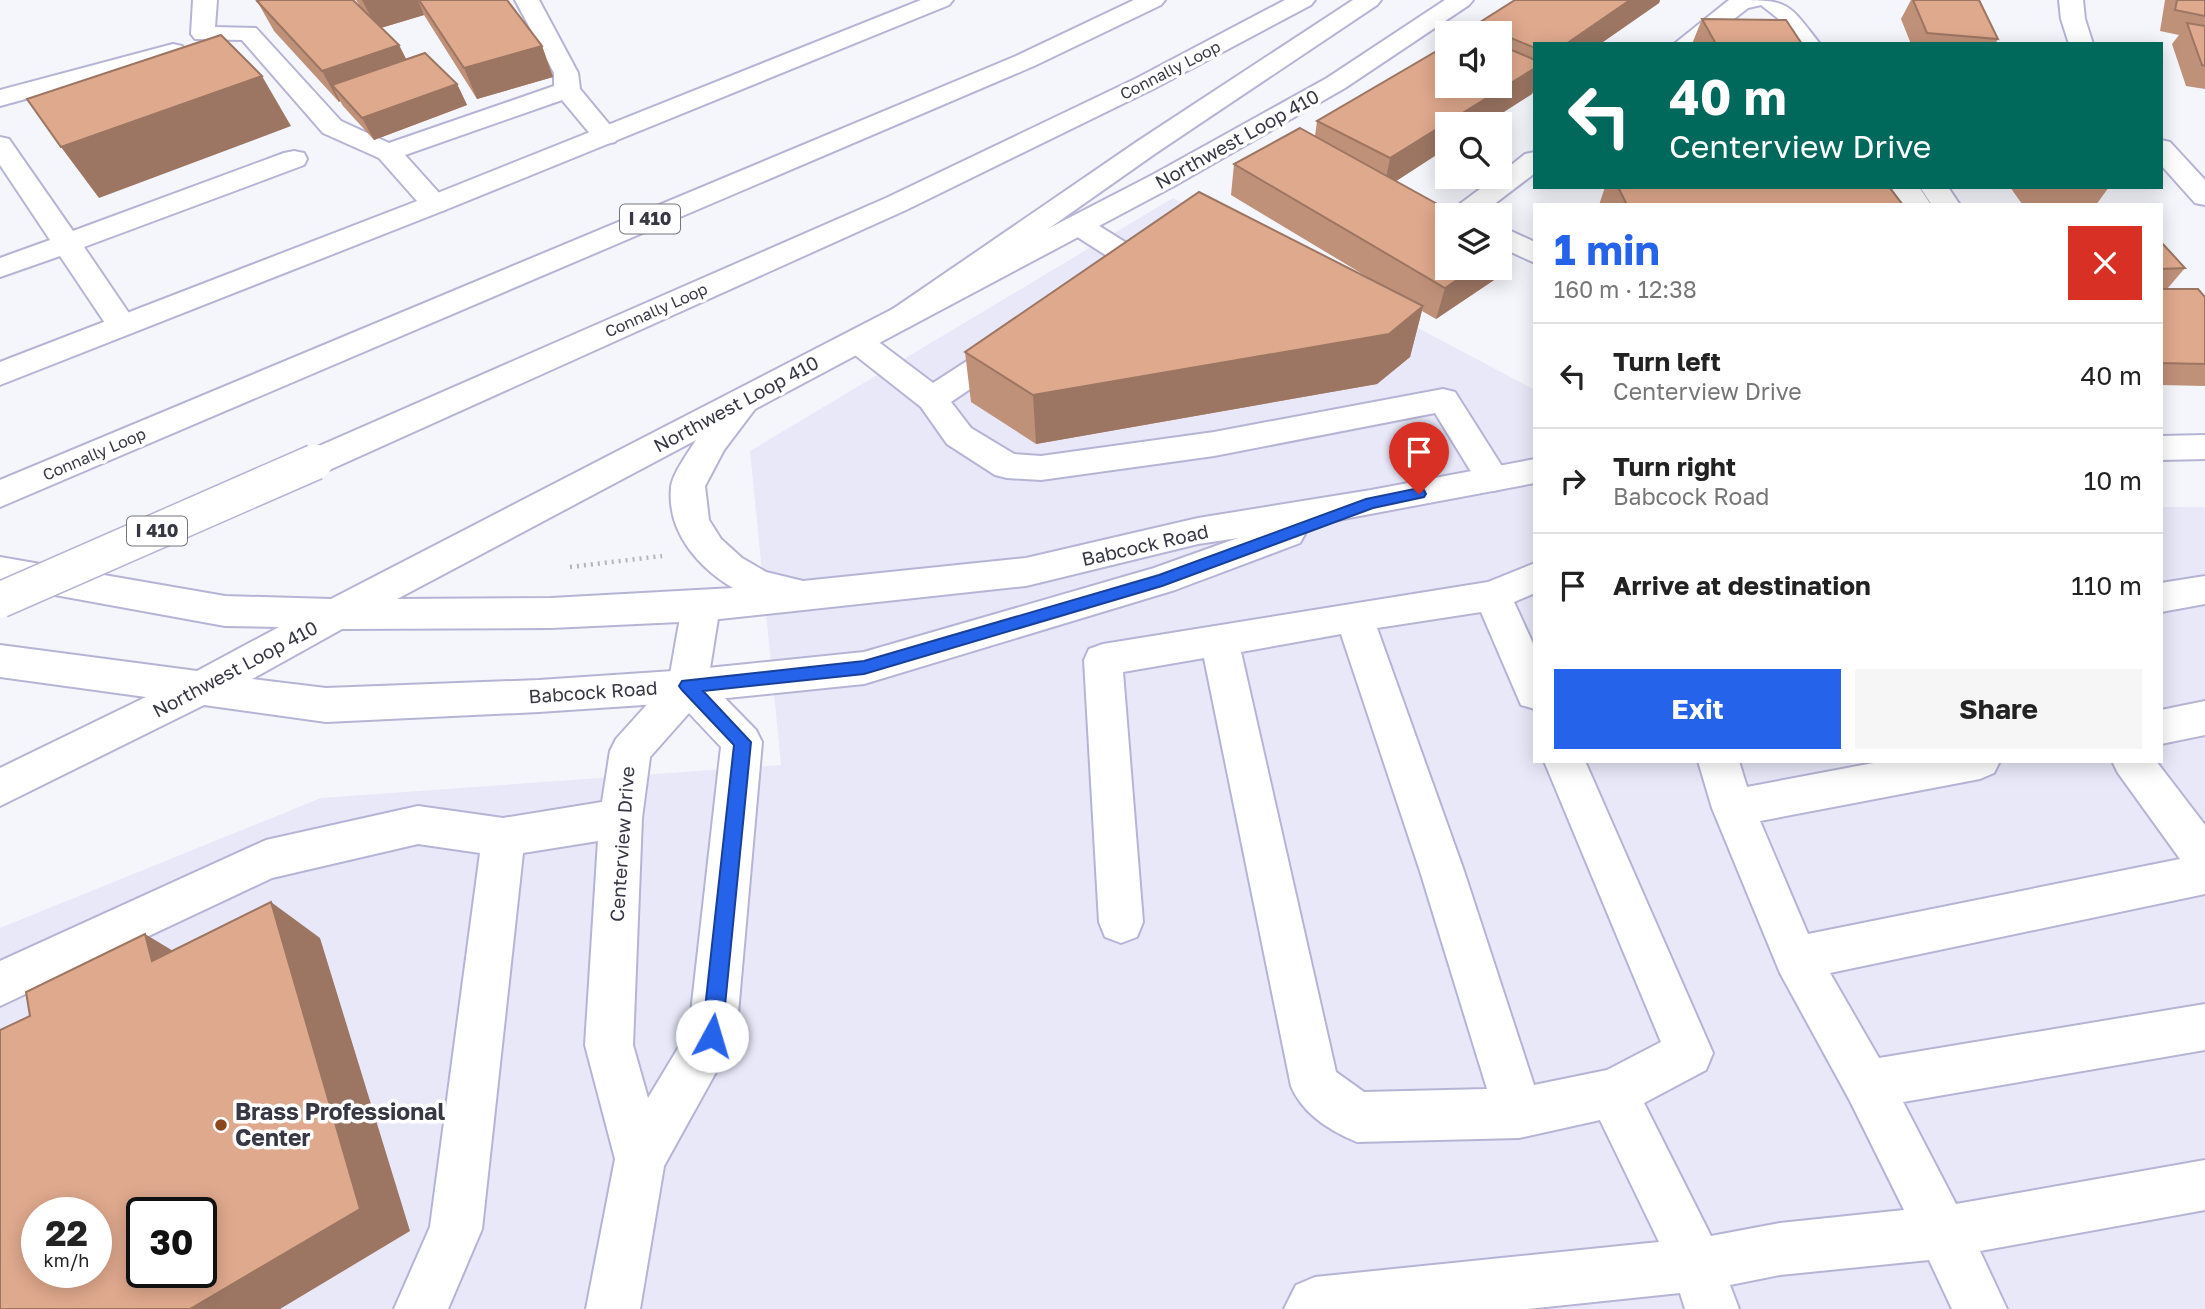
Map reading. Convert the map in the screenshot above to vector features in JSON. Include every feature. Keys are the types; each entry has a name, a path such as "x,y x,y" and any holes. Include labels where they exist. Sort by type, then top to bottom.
{"main road":[{"path":"205,0 203,34 248,33 273,26"},
{"path":"527,0 566,73 567,90 606,136"},
{"path":"0,374 435,204 941,0"},
{"name":"Connally Loop","path":"0,494 1013,66 1153,0"},
{"name":"Connally Loop","path":"0,600 896,204 1146,83 1303,0"},
{"path":"898,320 1147,147 1369,0"},
{"name":"Northwest Loop 410","path":"0,789 199,689 336,614 1078,225 1336,83 1461,0"},
{"path":"1689,42 1740,3 1754,0"},
{"path":"1769,0 1789,15 1807,42"},
{"path":"2071,0 2073,19 2080,42"},
{"path":"248,33 332,127 388,152 435,204"},
{"path":"0,98 173,51"},
{"path":"388,152 567,90"},
{"path":"0,145 122,325"},
{"path":"2163,151 2205,197"},
{"path":"0,268 294,159"},
{"path":"1479,203 1533,162"},
{"path":"1078,225 1139,263 1093,293"},
{"path":"1512,242 1533,253"},
{"path":"932,399 1035,331"},
{"path":"857,341 932,399 959,436 1007,466 1041,468 1214,444 1443,400 1493,479"},
{"path":"787,377 730,415 716,436 688,486 691,522 708,550 729,568 758,585 822,595"},
{"path":"2163,448 2205,447"},
{"name":"Babcock Road","path":"0,571 225,611 336,614 551,613 701,606 1026,572 1198,531 1371,503 1533,471"},
{"name":"Babcock Road","path":"0,661 326,705 539,696 688,686 864,668 1162,580 1371,503"},
{"path":"1121,922 1103,660 1493,596 1533,578"},
{"path":"2163,598 2205,590"},
{"path":"1493,596 1533,687"},
{"path":"688,686 701,606"},
{"path":"1354,617 1441,871 1519,1112"},
{"path":"1219,639 1314,1086 1357,1117 1519,1112 1613,1093 1689,1053 1565,763"},
{"name":"Centerview Drive","path":"612,1309 640,1159 712,1036 742,742 688,686 629,751 621,818 609,1045 640,1159"},
{"path":"2163,727 2205,718"},
{"path":"1719,763 1733,808 1796,958 1867,1084 1980,1309"},
{"path":"1733,808 1969,763"},
{"path":"2133,763 2205,859"},
{"path":"0,984 266,860 418,825 503,837 621,818"},
{"path":"421,1309 456,1228 503,837"},
{"path":"1796,958 2205,874"},
{"path":"1867,1084 2205,1027"},
{"path":"1613,1093 1705,1287"},
{"path":"1311,1309 1314,1304 1705,1287 1780,1249 1943,1232 2205,1185"}],"path":[{"path":"567,567 676,554"}],"shaded area":[{"path":"1173,198 1533,389 1533,763 2163,763 2163,507 2205,507 2205,1309 0,1309 0,928 321,798 781,765 750,451"}],"building":[{"path":"353,0 399,45 322,71 257,1"},
{"path":"419,0 507,0 542,46 464,68"},
{"path":"1515,0 1630,0 1569,42 1533,42 1533,47 1512,38 1512,21 1482,21"},
{"path":"1913,0 1979,0 1998,39 1927,33"},
{"path":"2177,0 2205,0 2205,16 2175,10"},
{"path":"1702,19 1786,20 1801,42 1715,42"},
{"path":"2187,23 2205,26 2205,66 2202,65"},
{"path":"221,35 262,76 61,147 27,99"},
{"path":"1512,50 1533,59 1533,69 1512,82"},
{"path":"1435,52 1435,98 1487,98 1464,112 1435,112 1435,130 1390,158 1317,121"},
{"path":"425,53 457,84 362,118 332,85"},
{"path":"1300,128 1435,203 1435,280 1457,280 1445,288 1234,164"},
{"path":"1619,189 1891,189 1901,203 1626,203"},
{"path":"1199,192 1423,306 1389,334 1033,395 965,352"},
{"path":"2163,244 2185,268 2163,269"},
{"path":"2163,289 2198,289 2205,297 2205,364 2163,363"},
{"name":"Brass Professional Center","path":"271,902 360,1209 190,1309 0,1309 0,1030 30,1016 26,992 145,934 152,961"}],"place":[{"name":"Brass Professional Center","path":"221,1125"}],"route":[{"path":"712,1036 742,742 688,686 864,668 1162,580 1371,503 1419,494"}]}
